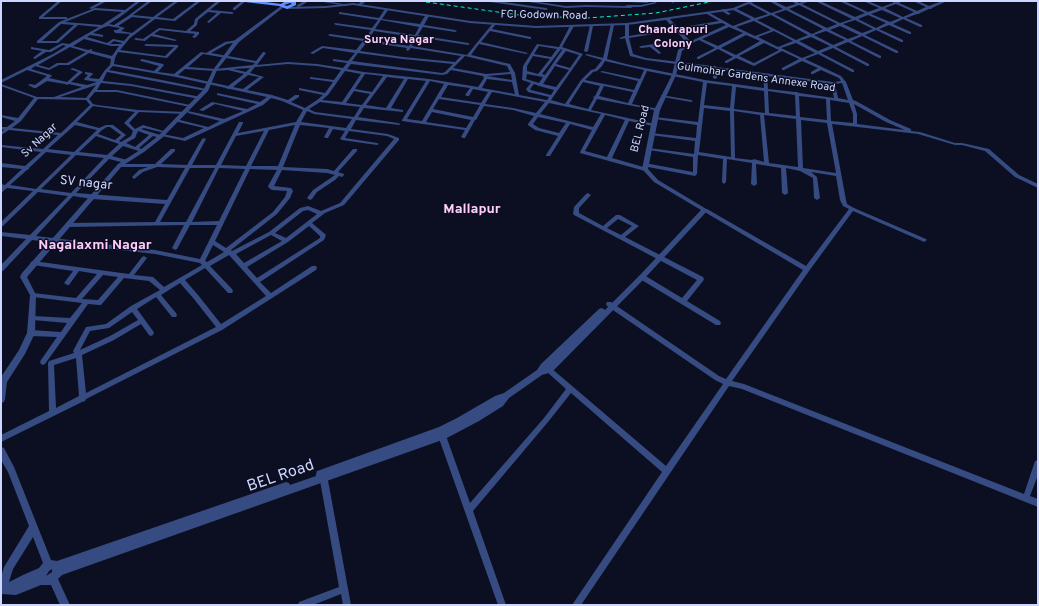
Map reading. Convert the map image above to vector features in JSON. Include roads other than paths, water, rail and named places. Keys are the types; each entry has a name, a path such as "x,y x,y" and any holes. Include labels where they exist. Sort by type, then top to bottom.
{"main road":[{"path":"245,1 284,6 294,3"},
{"path":"262,1 284,6"}],"street":[{"path":"60,1 40,18 63,19 106,1"},
{"path":"77,24 57,42 38,42 60,23 110,1"},
{"path":"60,23 103,26 138,1"},
{"path":"116,26 150,1"},
{"path":"87,99 112,65 113,58 117,51 134,34 177,1"},
{"path":"131,16 175,20 199,1"},
{"path":"187,32 196,24 196,20 219,1"},
{"path":"208,11 233,11 245,1"},
{"path":"294,3 307,1"},
{"path":"320,1 346,5"},
{"path":"359,3 364,1 372,1"},
{"path":"490,1 546,10"},
{"path":"525,1 566,7 578,6 587,3 641,6 655,2"},
{"path":"524,7 528,1"},
{"path":"629,1 655,2"},
{"path":"771,1 880,57"},
{"path":"794,1 897,52"},
{"path":"641,47 699,39 731,26 754,20 808,1"},
{"path":"818,1 902,41"},
{"path":"841,1 910,34"},
{"path":"865,1 921,26"},
{"path":"890,1 918,13"},
{"path":"699,39 756,65 780,49 796,41 901,1"},
{"path":"914,1 930,8"},
{"path":"783,69 802,59 945,1"},
{"path":"752,2 771,14 868,65"},
{"name":"FCI Godown Road","path":"284,6 334,6 359,3 386,10 427,16 494,24 536,27 627,24 734,9 752,2"},
{"name":"FCI Godown Road","path":"294,3 330,3 334,6"},
{"path":"587,3 631,7"},
{"path":"586,10 587,3"},
{"path":"1,399 2,382 22,352 31,333 33,295 23,277 33,263 122,163 142,151 162,135 199,98 206,90 215,70 237,40 284,6"},
{"path":"574,10 578,6"},
{"path":"95,8 125,11"},
{"path":"734,9 852,71"},
{"path":"229,252 275,213 287,198 290,191 289,189 272,188 271,186 298,123 306,110 326,94 386,10"},
{"path":"723,10 729,14"},
{"path":"209,22 220,12"},
{"path":"340,13 455,31"},
{"path":"708,13 722,22 840,77 844,82 855,114 855,125"},
{"path":"408,50 427,16"},
{"path":"667,18 689,41"},
{"path":"141,21 150,22"},
{"path":"621,38 722,22"},
{"path":"336,24 468,44"},
{"path":"334,60 442,74 466,55 494,24"},
{"path":"566,105 582,80 592,71 596,70 605,58 612,24"},
{"path":"627,24 627,38 631,55 646,59 833,83 844,82"},
{"path":"1,84 107,25 123,28 116,32 134,34"},
{"path":"538,75 560,48 572,26"},
{"name":"Gulmohar Gardens Annexe Road","path":"591,26 586,53 615,62 705,81 849,100 888,121 918,133"},
{"path":"143,27 198,33 194,37"},
{"path":"145,40 158,29"},
{"path":"490,30 530,38"},
{"path":"755,37 774,30"},
{"path":"698,58 746,33"},
{"path":"90,34 102,36"},
{"path":"151,35 175,40"},
{"path":"330,35 466,55 509,65 513,73 518,95"},
{"path":"83,38 109,44 124,44"},
{"path":"136,38 151,40 136,53"},
{"path":"208,53 226,43 237,40"},
{"name":"BEL Road","path":"540,372 549,370 704,209 656,181 645,167 657,110 674,75 680,50 689,41"},
{"path":"726,62 764,41"},
{"path":"455,54 461,43"},
{"path":"478,43 526,53"},
{"path":"32,48 50,51 63,44 91,50 113,58"},
{"path":"99,53 109,44"},
{"path":"557,89 524,80 526,66 540,44 565,49 580,54 571,69 557,89 550,99 538,114 531,126 560,135"},
{"path":"117,51 168,56 178,46 146,45"},
{"path":"312,53 322,46 456,63"},
{"path":"651,46 659,53"},
{"path":"540,85 565,49"},
{"path":"35,58 46,50"},
{"path":"35,65 50,68 59,64 68,64 91,50"},
{"path":"160,56 167,50"},
{"path":"171,83 176,76 201,53 208,53 256,63 300,63 386,76 429,80 491,91 550,99"},
{"path":"228,88 246,74 264,53"},
{"path":"150,55 142,60 162,65 155,73"},
{"path":"532,55 552,58"},
{"path":"608,74 615,62"},
{"path":"189,63 199,65"},
{"path":"184,68 215,70 256,63"},
{"path":"112,65 176,76 270,96 314,113 398,124"},
{"path":"554,65 571,69"},
{"path":"715,78 716,67"},
{"path":"812,73 821,68"},
{"path":"28,69 50,76 35,87 30,85"},
{"path":"67,84 81,72 72,69"},
{"path":"225,69 262,77 244,90"},
{"path":"450,69 486,77 514,81"},
{"path":"630,104 646,69"},
{"path":"479,89 489,71"},
{"path":"106,72 142,77 206,90"},
{"path":"525,72 546,77"},
{"path":"602,72 640,80"},
{"path":"86,73 91,74 86,79 131,85 199,98"},
{"path":"343,104 364,73"},
{"path":"486,77 513,73"},
{"path":"765,74 767,163"},
{"path":"377,144 342,139 355,118 386,76"},
{"path":"131,85 142,77"},
{"path":"311,78 334,81"},
{"path":"388,109 406,78"},
{"path":"45,79 67,84 86,86"},
{"path":"429,80 404,120 467,130"},
{"path":"582,80 635,91"},
{"path":"53,98 100,81"},
{"path":"603,114 582,152 645,167 696,174 697,140 705,81"},
{"path":"423,123 447,83"},
{"path":"533,83 528,89 529,91 566,105 653,125"},
{"path":"833,83 836,99"},
{"path":"1,84 37,98 87,99 92,105 138,111 188,110"},
{"path":"589,110 603,85"},
{"path":"733,158 732,110 734,85"},
{"path":"467,95 472,88"},
{"path":"300,89 326,94"},
{"path":"352,90 373,93"},
{"path":"94,91 117,91 225,120"},
{"path":"463,137 491,91"},
{"path":"797,93 801,168"},
{"path":"219,94 261,104"},
{"path":"183,140 261,104 270,96"},
{"path":"288,102 297,96"},
{"path":"663,96 691,101"},
{"path":"595,97 657,110"},
{"path":"1,134 19,120 37,98"},
{"path":"438,98 538,114 594,128"},
{"path":"828,98 829,122 845,205 924,240"},
{"path":"319,101 401,111"},
{"path":"201,110 214,103 248,110"},
{"name":"Sv Nagar","path":"1,191 3,186 27,168 92,105"},
{"path":"702,106 918,133 987,150 1017,176 1038,186"},
{"path":"431,110 475,119"},
{"path":"138,111 126,122 129,126 136,130 183,140 190,143"},
{"path":"1,116 19,120"},
{"path":"655,118 699,124"},
{"path":"609,159 628,119"},
{"path":"176,120 208,128"},
{"path":"548,155 569,122"},
{"path":"74,123 100,129 109,126 120,131 124,135 116,141"},
{"path":"175,248 241,123"},
{"path":"235,135 298,123 388,134 397,138 342,204 321,213 286,241 244,266"},
{"path":"109,138 129,126"},
{"path":"1,269 108,157 123,143 134,136 136,130 144,126 162,135"},
{"path":"326,137 332,127"},
{"path":"1,128 62,134"},
{"path":"1,225 100,129"},
{"path":"204,264 212,242 267,129"},
{"path":"96,134 142,151"},
{"path":"136,148 152,134"},
{"path":"652,134 697,140"},
{"path":"157,223 204,139"},
{"path":"1,146 108,157 122,163 156,166 280,168 321,170 338,174"},
{"path":"649,149 733,158 838,175"},
{"path":"134,177 141,171 156,166 174,150"},
{"path":"310,198 315,191 338,174 355,150"},
{"path":"724,182 725,157"},
{"path":"754,161 754,184"},
{"path":"1,165 27,168"},
{"path":"783,166 785,193"},
{"path":"801,168 815,177"},
{"path":"814,171 817,198"},
{"name":"SV nagar","path":"3,186 72,193 92,197 168,202"},
{"path":"588,195 576,208 576,214 701,279 683,302"},
{"path":"83,399 80,354 76,351 88,329 106,326 132,308 181,280 204,264 271,233 302,209 308,208 321,213"},
{"path":"704,209 807,269"},
{"path":"576,605 727,383 807,269 852,209"},
{"path":"604,228 618,216 636,226 621,238"},
{"path":"68,225 221,223"},
{"path":"256,281 322,239 323,236 309,223"},
{"path":"271,233 286,241"},
{"path":"1,234 156,252 204,264 230,291"},
{"path":"212,242 229,252 244,266 270,296"},
{"name":"BEL Road","path":"3,589 16,590 50,572 323,476 441,433 482,415 540,372 544,366 642,277 659,257"},
{"path":"130,276 144,258"},
{"path":"33,263 151,279 164,290"},
{"path":"1,439 83,399 220,328 314,268"},
{"path":"67,283 78,269"},
{"path":"78,299 102,272"},
{"path":"33,295 101,302 123,275"},
{"path":"642,277 718,323"},
{"path":"181,280 220,328"},
{"path":"157,294 174,315"},
{"path":"43,362 87,301"},
{"path":"611,306 717,378 727,383 742,386 1038,503"},
{"path":"132,308 152,333"},
{"path":"32,318 72,321"},
{"path":"53,413 51,363 80,354 142,321"},
{"path":"31,333 59,334"},
{"path":"549,370 666,471"},
{"path":"468,511 546,420 570,389"},
{"path":"441,433 502,605"},
{"path":"1,451 12,470 50,572 65,605"},
{"path":"1026,498 1038,464"},
{"path":"323,476 347,605"},
{"path":"3,589 9,567 34,526"},
{"path":"302,605 344,589"}],"railway":[{"path":"419,1 526,16 587,18 656,13 714,1"}],"district":[{"name":"Chandrapuri Colony","path":"673,38"},
{"name":"Surya Nagar","path":"399,41"},
{"name":"Mallapur","path":"472,210"},
{"name":"Nagalaxmi Nagar","path":"95,246"}]}
